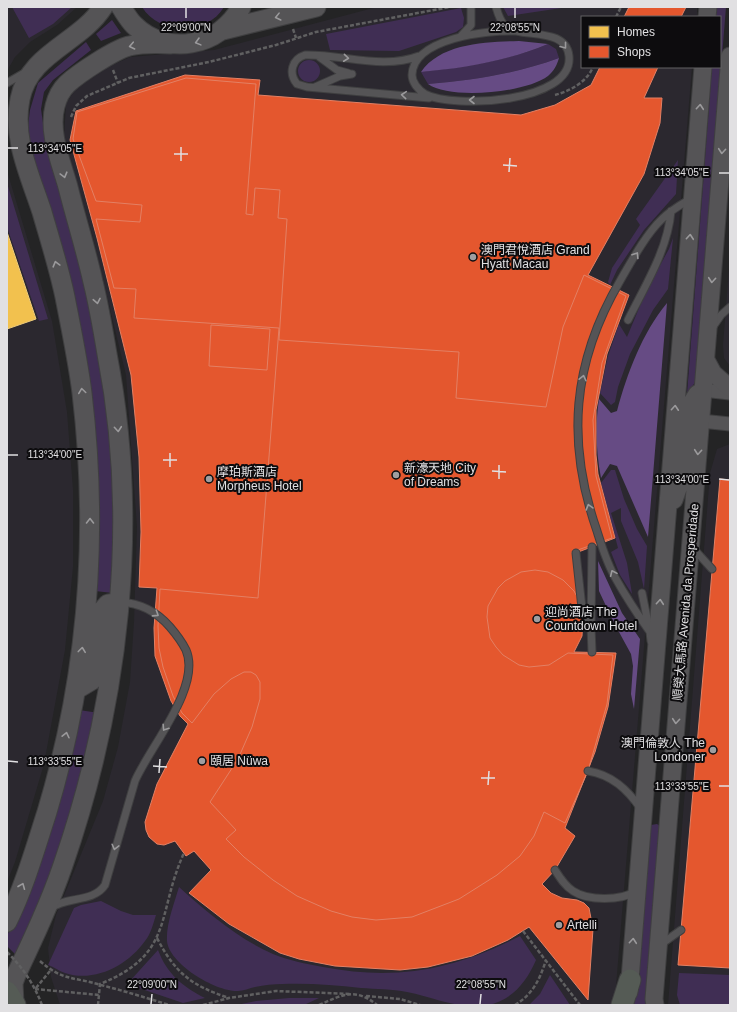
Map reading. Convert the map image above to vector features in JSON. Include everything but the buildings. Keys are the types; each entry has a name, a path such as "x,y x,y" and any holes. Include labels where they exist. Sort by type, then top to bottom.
{"main road":[{"path":"7,922 32,860 56,779 77,689 88,603 91,520 88,454 82,390 64,294 16,134 17,119 24,84 34,68 56,48 87,26 103,7"},
{"path":"121,7 133,24 144,33 150,37 170,44"},
{"path":"12,1000 13,983 45,912 63,866 98,749 106,708 120,602 123,520 120,455 114,386 94,284 54,138 54,107 59,95 67,84 98,63 126,47 148,43 195,43 207,40 223,30 241,7"},
{"path":"223,30 316,7"},
{"path":"77,689 92,680 101,612 108,604 120,602"},
{"path":"622,1005 630,980"}],"street":[{"name":"順榮大馬路 Avenida da Prosperidade","path":"655,1005 654,999 658,946 730,56"},
{"name":"順榮大馬路 Avenida da Prosperidade","path":"628,1005 703,68"},
{"path":"706,352 713,373 730,388"},
{"path":"667,517 684,472 689,406 697,394 703,390 730,393"},
{"path":"700,421 730,424"},
{"path":"643,812 669,814"}],"lane":[{"path":"461,36 470,25 471,7"},
{"path":"496,7 500,19 506,27 515,31"},
{"path":"421,55 398,62 318,56 300,57 292,66 292,74 297,84 313,88 443,99 473,101 515,97 534,93 558,82 565,74 570,55 566,47 560,41 543,34 515,31 482,32 461,36 427,50 421,55 413,67 412,77 416,87 424,94 443,99"},
{"path":"313,88 340,76 352,74 337,70 318,56"},
{"path":"7,83 34,68"},
{"path":"650,632 615,578 601,544 581,470 577,434 578,411 582,383 590,350 601,317 638,252 661,219 692,197"},
{"path":"628,320 658,256 670,223 671,211"},
{"path":"706,352 712,327 721,315 730,307"},
{"path":"690,546 712,569"},
{"path":"592,547 592,652"},
{"path":"576,553 582,608 591,627"},
{"path":"642,592 650,632 655,671"},
{"path":"45,912 55,905 93,896 101,892 105,885 135,782 149,753 177,708 186,685 188,669 186,652 177,636 163,618 146,607 131,602 120,602"},
{"path":"588,771 606,775 624,787 643,812"},
{"path":"555,870 563,881 575,892 588,896 625,898 637,891"},
{"path":"615,898 624,901 636,909"},
{"path":"658,946 681,930"}],"path":[{"path":"70,120 76,106 87,96 129,78 209,62 276,45 316,32 450,7"},
{"path":"616,16 621,7"},
{"path":"100,984 124,973 138,963 157,938 178,867 184,853"},
{"path":"523,931 580,1005"},
{"path":"157,938 176,968 187,979 200,987 229,998"},
{"path":"28,950 50,971 64,977 100,984 169,1005"},
{"path":"7,952 20,964 35,989 42,1005"},
{"path":"515,1005 526,998 535,987 542,975 546,960"},
{"path":"35,989 50,971"},
{"path":"98,1005 100,984"},
{"path":"35,989 99,995"},
{"path":"203,1005 229,998 276,992 302,991 400,999 420,1005"},
{"path":"318,1005 350,994"},
{"path":"366,996 377,1005"}],"shaded area":[{"path":"7,7 77,7 57,25 30,42 15,57 7,71"},
{"path":"12,7 72,7 53,24 29,38"},
{"path":"142,7 224,7 216,16 206,23 195,27 183,28 171,27 160,23 150,16"},
{"name":"新濠天地 City of Dreams","path":"377,7 697,7 697,16 581,16 581,68 692,68 615,998 612,1005 60,1005 51,977 48,948 56,915 103,801 118,747 130,682 134,622 137,527 126,375 93,238 64,137 66,104 74,91 87,81 110,66 130,57 214,50"},
{"path":"503,7 568,7 508,16"},
{"path":"716,7 726,7 696,381 687,394 712,68 721,68 721,16 716,16"},
{"path":"461,8 464,18 463,27 456,32 399,51 330,50 326,34"},
{"path":"112,20 121,33 101,41 96,34"},
{"path":"519,41 548,44 517,55 486,63 421,72 430,62 440,55 452,50 465,46 493,42"},
{"path":"86,42 91,50 53,80 44,92 41,109 45,138 78,242 106,376 114,450 113,593 95,591 99,521 96,452 90,379 68,275 27,134 30,110 38,83"},
{"path":"548,44 556,49 559,58 543,64 510,72 478,78 428,84 421,72 454,68 501,59"},
{"path":"559,58 555,68 548,76 523,87 470,93 439,89 428,84 494,76 543,64"},
{"path":"309,60 317,63 320,71 317,79 309,82 301,79 298,71 301,63"},
{"path":"678,160 676,194 644,230 617,270 610,285 608,282 612,268 640,225 636,219"},
{"path":"7,171 52,321 67,412 73,490 73,567 65,650 44,764 15,862 7,882"},
{"path":"7,183 48,319 39,321 7,227"},
{"path":"673,238 668,289 653,310 630,354 618,387 615,402 611,405 600,393 608,356 619,324 627,337 647,289 669,249"},
{"path":"730,256 730,366 724,358 723,345"},
{"path":"667,303 648,537 617,466 610,464 601,478 597,448 597,419 599,399 611,413 617,411 636,354 650,327"},
{"name":"澳門倫敦人 The Londoner","path":"730,444 730,1005 668,1005 710,473 717,449"},
{"path":"611,470 615,470 624,499 637,529 647,546 644,589 638,562 621,521 621,508 611,513 627,563 632,594 620,575 611,552 618,548 601,483"},
{"path":"598,561 622,613 640,639 634,709 631,694 633,666 631,654 599,591"},
{"path":"79,710 99,713 51,876 17,956 7,946 7,936 33,873"},
{"path":"657,824 660,826 648,1005 634,1005 649,828 651,825"},
{"path":"179,887 235,933 260,948 273,954 310,965 375,973 424,970 472,957 496,948 520,936 536,960 518,989 511,995 496,1003 477,1006 466,1006 401,991 322,984 276,984 258,986 240,991 229,990 206,982 195,975 176,959 170,950 167,941 167,934"},
{"path":"101,901 133,915 156,915 149,935 138,950 130,958 110,970 88,976 65,973 48,965 74,908"},
{"path":"158,950 171,973 183,984 205,998 183,1003 130,985 129,982"},
{"path":"679,973 730,975 730,1005 680,1005 677,995"},
{"path":"550,975 570,1005 529,1005 540,994"},
{"path":"289,998 319,998 304,1005 237,1005 256,1001"}],"place":[{"name":"澳門君悅酒店 Grand Hyatt Macau","path":"473,257"},
{"name":"新濠天地 City of Dreams","path":"396,475"},
{"name":"摩珀斯酒店 Morpheus Hotel","path":"209,479"},
{"name":"迎尚酒店 The Countdown Hotel","path":"537,619"},
{"name":"澳門倫敦人 The Londoner","path":"713,750"},
{"name":"頤居 Nüwa","path":"202,761"},
{"name":"Artelli","path":"559,925"}]}
